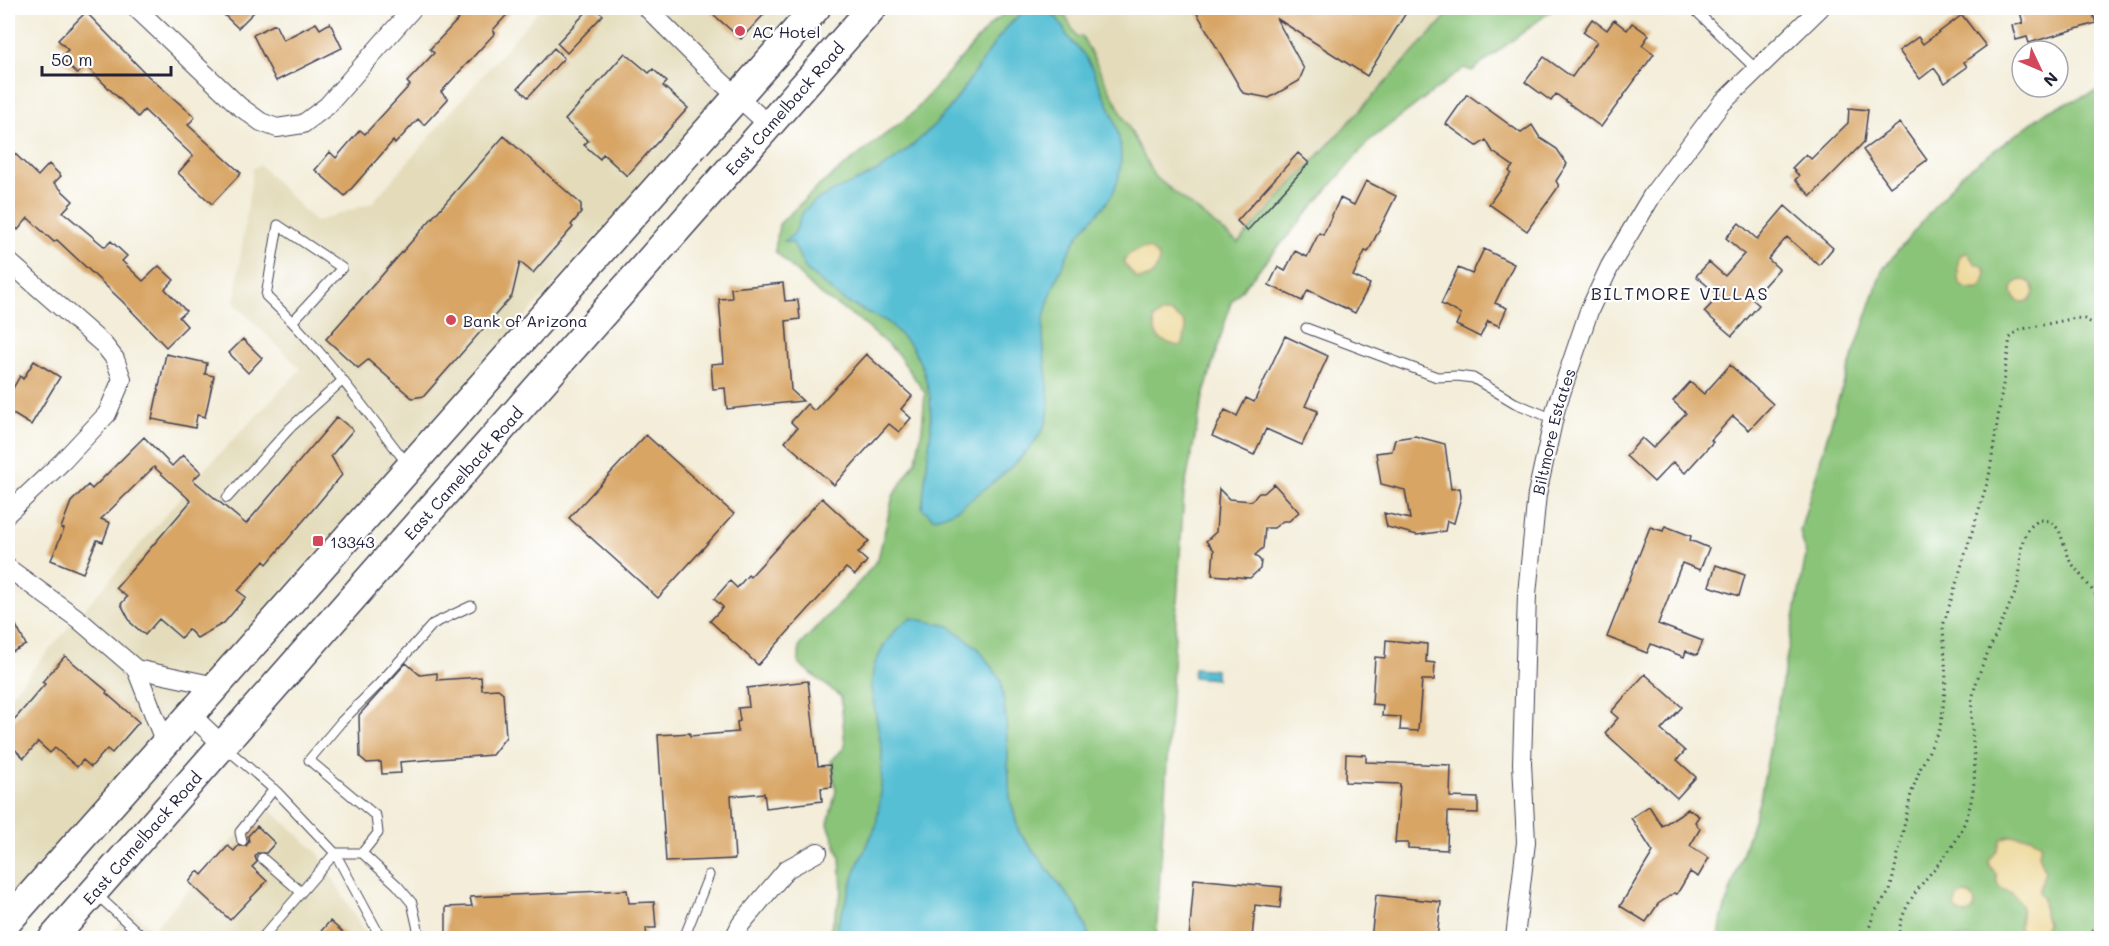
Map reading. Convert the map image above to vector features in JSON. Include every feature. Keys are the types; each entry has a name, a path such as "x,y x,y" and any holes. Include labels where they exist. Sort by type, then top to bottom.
{"main road":[{"path":"8,921 816,8"},
{"name":"East Camelback Road","path":"53,939 873,8"},
{"path":"404,473 433,507"}],"street":[{"path":"136,8 239,106 261,122 277,128 303,124 327,106 413,8"},
{"path":"647,8 769,125"},
{"name":"Biltmore Estates","path":"1515,939 1526,842 1522,744 1527,594 1537,494 1554,419 1589,311 1610,267 1653,194 1721,104 1820,8"},
{"path":"8,261 104,345 115,359 122,380 107,414 62,462 8,513"},
{"path":"8,568 78,619 136,669 165,743"},
{"path":"136,669 216,686"},
{"path":"190,714 224,746"},
{"path":"734,939 741,924 787,869 818,852"}],"lane":[{"path":"1693,8 1756,69"},
{"path":"293,321 342,268 278,225 266,296 293,321 343,380 404,473"},
{"path":"1306,328 1437,376 1473,378 1515,404 1554,419"},
{"path":"227,498 290,428 343,380"},
{"path":"362,853 378,833 375,816 309,760 341,722 433,624 471,606"},
{"path":"224,746 274,789 335,853 381,939"},
{"path":"242,841 240,832 274,789"},
{"path":"262,939 335,853 362,853 397,885 412,903 420,939"},
{"path":"262,858 301,892"},
{"path":"684,939 709,875"},
{"path":"94,893 144,939"}],"path":[{"path":"1866,939 1874,913 1890,891 1911,794 1921,767 1939,731 1946,680 1943,626 1989,477 2010,338 2018,330 2076,318 2084,318 2102,328"},
{"path":"1899,939 1900,923 1907,903 1950,849 1968,813 1975,766 1972,714 1974,691 1983,662 2018,585 2022,546 2029,527 2040,520 2051,521 2055,525 2070,561 2102,603"},
{"path":"2083,939 2091,931 2102,926"}],"shaded area":[{"path":"541,8 799,8 8,900 8,698 205,469 301,369 234,303 253,168 260,165 315,222 372,203"},
{"path":"1058,8 1454,8 1238,243 1154,176 1082,36 1078,38 1062,10"},
{"path":"265,805 318,853 368,938 106,938 131,910 152,930"}],"green space":[{"path":"1011,8 1058,8 1062,10 1077,37 1082,36 1154,176 1238,243 1454,8 1551,8 1551,11 1472,71 1464,68 1370,140 1231,302 1203,397 1184,492 1156,938 828,938 842,891 840,857 828,824 836,791 831,761 845,747 841,697 799,664 799,646 878,559 893,496 916,460 922,429 925,393 897,353 858,319 818,293 775,251 779,224 820,185 913,113 989,26"},
{"path":"2101,90 2101,938 1719,938 1722,917 1760,799 1806,555 1800,531 1836,406 1882,270 1961,175 2049,110"}],"sand":[{"path":"1142,248 1150,249 1159,257 1159,262 1152,274 1141,279 1136,278 1124,263 1128,255"},
{"path":"1968,253 1974,263 1983,266 1986,274 1985,282 1979,289 1966,289 1959,282 1958,261 1962,254"},
{"path":"2023,280 2031,283 2034,291 2031,299 2023,302 2015,299 2012,291 2015,283"},
{"path":"1162,313 1171,313 1184,322 1186,330 1183,344 1178,346 1158,338 1154,318"},
{"path":"2009,836 2032,837 2041,844 2039,855 2045,870 2039,892 2043,899 2047,924 2044,929 2036,931 2031,936 2025,936 2019,930 2022,908 2020,903 2012,893 2000,888 1996,874 1989,865 1989,860 1997,851 2001,839"},
{"path":"1965,894 1972,897 1975,904 1972,911 1965,914 1958,911 1955,904 1958,897"}],"water":[{"path":"1030,9 1042,10 1056,17 1070,40 1088,62 1109,106 1118,133 1121,147 1119,175 1108,201 1074,243 1047,306 1043,333 1049,408 1045,425 1032,445 987,487 955,510 933,518 922,508 931,429 930,396 923,369 912,347 888,322 844,301 806,270 793,243 784,241 791,237 803,211 813,203 881,169 921,138 956,100 1008,26"},
{"path":"911,618 949,626 978,648 1001,680 1006,720 1010,798 1019,832 1079,910 1090,938 841,938 837,927 858,864 876,826 881,792 882,750 871,688 874,666 884,645 897,628"},
{"path":"1194,668 1216,670 1216,679 1193,677"}],"building":[{"path":"217,8 258,8 238,28"},
{"path":"469,8 513,8 493,30 495,33 441,92 448,99 424,125 418,119 395,144 393,141 345,196 315,170 330,152 336,158 360,130 365,134 410,85 407,82 434,53 430,49"},
{"path":"590,8 595,8 603,15 567,53 557,43"},
{"name":"AC Hotel","path":"706,8 770,8 741,39"},
{"path":"1194,8 1409,8 1367,76 1276,18 1304,69 1299,81 1269,98 1243,93"},
{"path":"2019,8 2091,8 2096,23 2042,39 2028,39 2027,37 2016,39 2012,26 2023,23"},
{"path":"86,12 148,76 195,117 188,125 241,173 212,204 178,173 193,156 144,110 138,117 86,66 77,74 60,57 68,50 58,40"},
{"path":"1962,15 1986,46 1964,62 1967,67 1945,83 1934,68 1920,79 1899,51 1918,37 1923,44"},
{"path":"1592,19 1607,30 1614,20 1627,30 1632,23 1649,35 1642,45 1654,54 1601,127 1556,94 1551,101 1525,82 1544,57 1572,77 1597,42 1583,32"},
{"path":"316,23 320,29 330,23 342,48 276,81 253,35 275,24 283,40"},
{"path":"554,48 564,58 528,97 518,88"},
{"path":"625,53 649,73 653,69 667,82 663,86 688,108 627,176 603,154 600,159 584,145 588,141 565,120"},
{"path":"1467,94 1521,133 1532,125 1540,138 1557,149 1567,164 1556,181 1559,186 1527,231 1489,204 1511,173 1509,171 1513,166 1493,152 1486,140 1477,146 1446,124"},
{"path":"1849,108 1868,110 1864,142 1811,196 1795,180 1799,176 1792,168 1806,154 1811,159 1848,123"},
{"path":"1900,123 1927,160 1890,187 1863,150"},
{"path":"504,136 581,204 581,213 571,225 573,227 533,273 520,262 512,296 424,396 412,398 368,360 358,368 326,339"},
{"path":"8,147 38,176 49,164 61,176 54,183 73,201 63,212 105,247 111,241 127,256 122,261 143,281 159,266 174,280 165,289 186,311 179,317 187,326 166,347 123,302 57,240 54,242 28,218 18,230 8,220"},
{"path":"1298,153 1309,163 1247,231 1237,221"},
{"path":"1366,181 1396,196 1368,252 1365,251 1353,276 1370,284 1355,313 1308,290 1302,301 1269,285 1278,267 1285,271 1295,251 1307,257 1319,233 1323,235 1340,198 1354,205"},
{"path":"1785,206 1833,248 1819,265 1787,237 1768,259 1779,269 1752,299 1759,305 1732,336 1704,312 1719,296 1696,276 1709,262 1725,276 1744,254 1726,238 1739,223 1757,239"},
{"path":"1484,249 1514,264 1495,303 1507,308 1499,326 1488,321 1480,337 1456,325 1461,314 1441,304 1458,268 1472,274"},
{"path":"783,283 785,301 798,300 800,319 786,321 791,390 803,401 727,409 725,388 713,389 711,364 724,363 719,299 732,298 731,288"},
{"path":"1285,336 1328,356 1305,406 1318,411 1302,445 1266,429 1254,455 1212,436 1225,410 1237,416 1246,398 1254,402"},
{"path":"243,339 262,358 248,373 229,353"},
{"path":"166,354 207,363 205,374 214,376 205,417 197,415 195,428 152,419"},
{"path":"866,354 912,396 901,409 911,418 899,432 889,424 834,485 785,442 797,428 791,422 807,404 814,411"},
{"path":"34,361 60,377 31,425 8,411 8,397 20,376 23,379"},
{"path":"1730,365 1773,404 1749,430 1733,416 1685,473 1673,462 1654,482 1626,456 1642,438 1653,448 1686,413 1673,401 1690,382 1704,394"},
{"path":"337,417 353,430 331,456 342,475 267,564 264,561 238,591 246,597 224,623 197,638 188,629 181,638 159,619 145,635 131,623 121,604 127,597 116,588 191,501 154,467 101,519 110,523 103,542 97,540 83,573 51,560 64,529 61,528 71,502 88,485 92,489 144,437 172,466 183,455 201,472 193,480 246,524"},
{"path":"646,435 734,514 658,598 569,518"},
{"path":"1415,436 1445,444 1451,489 1460,488 1461,497 1454,523 1447,521 1445,531 1417,535 1387,527 1384,513 1410,519 1405,490 1381,484 1376,453 1392,451 1395,439"},
{"path":"1274,484 1299,512 1289,521 1283,521 1274,528 1265,528 1263,548 1255,555 1261,561 1260,569 1250,578 1212,575 1214,550 1206,541 1216,532 1219,489 1229,499 1251,501"},
{"path":"822,498 869,541 858,553 867,561 855,575 846,568 758,665 710,621 723,607 714,599 730,581 737,588 748,575 750,577"},
{"path":"1665,526 1691,536 1690,540 1709,548 1700,570 1682,563 1658,624 1703,641 1697,655 1686,651 1684,657 1651,644 1647,653 1607,637 1650,527 1663,531"},
{"path":"1716,565 1745,575 1739,596 1709,586"},
{"path":"8,610 26,645 8,654"},
{"path":"1386,640 1427,644 1426,662 1435,663 1434,680 1422,680 1418,731 1400,730 1401,717 1382,716 1383,705 1372,704 1375,657 1385,658"},
{"path":"65,656 107,691 106,693 139,722 112,753 107,749 91,767 83,760 77,767 55,748 50,753 38,742 24,758 8,743 8,727 45,684 42,682"},
{"path":"406,663 420,675 437,673 437,680 481,677 482,690 498,689 503,693 506,737 492,755 400,762 401,773 382,774 381,762 367,763 360,757 359,715"},
{"path":"1645,674 1682,707 1661,730 1685,751 1677,760 1696,777 1677,798 1605,733 1618,718 1611,712"},
{"path":"808,681 818,766 830,765 832,787 821,788 822,801 766,808 764,793 731,796 735,859 666,862 658,735 690,733 690,736 738,732 737,722 740,721 738,708 749,707 747,688"},
{"path":"1346,754 1366,755 1366,762 1451,765 1450,797 1478,798 1478,813 1448,812 1447,850 1408,848 1408,843 1395,843 1400,784 1345,782"},
{"path":"1649,806 1662,826 1688,809 1699,816 1695,822 1700,829 1690,846 1709,858 1698,877 1690,872 1677,894 1674,893 1658,904 1646,922 1620,906 1653,852 1631,818"},
{"path":"257,826 275,843 266,853 257,853 255,857 257,862 252,867 267,881 230,920 189,882 198,871 202,875 228,846 234,851 238,846 246,846 249,842 248,836"},
{"path":"1194,879 1282,887 1280,908 1255,905 1252,939 1189,939"},
{"path":"627,890 629,903 654,902 656,928 646,928 647,939 456,939 446,937 446,907 472,906 470,897"},
{"path":"1376,895 1441,902 1437,939 1371,939"},
{"path":"330,921 350,939 314,939"}],"place":[{"name":"AC Hotel","path":"740,31"},
{"name":"Bank of Arizona","path":"451,320"},
{"name":"13343","path":"318,541"}],"district":[{"name":"BILTMORE VILLAS","path":"1680,293"}]}
